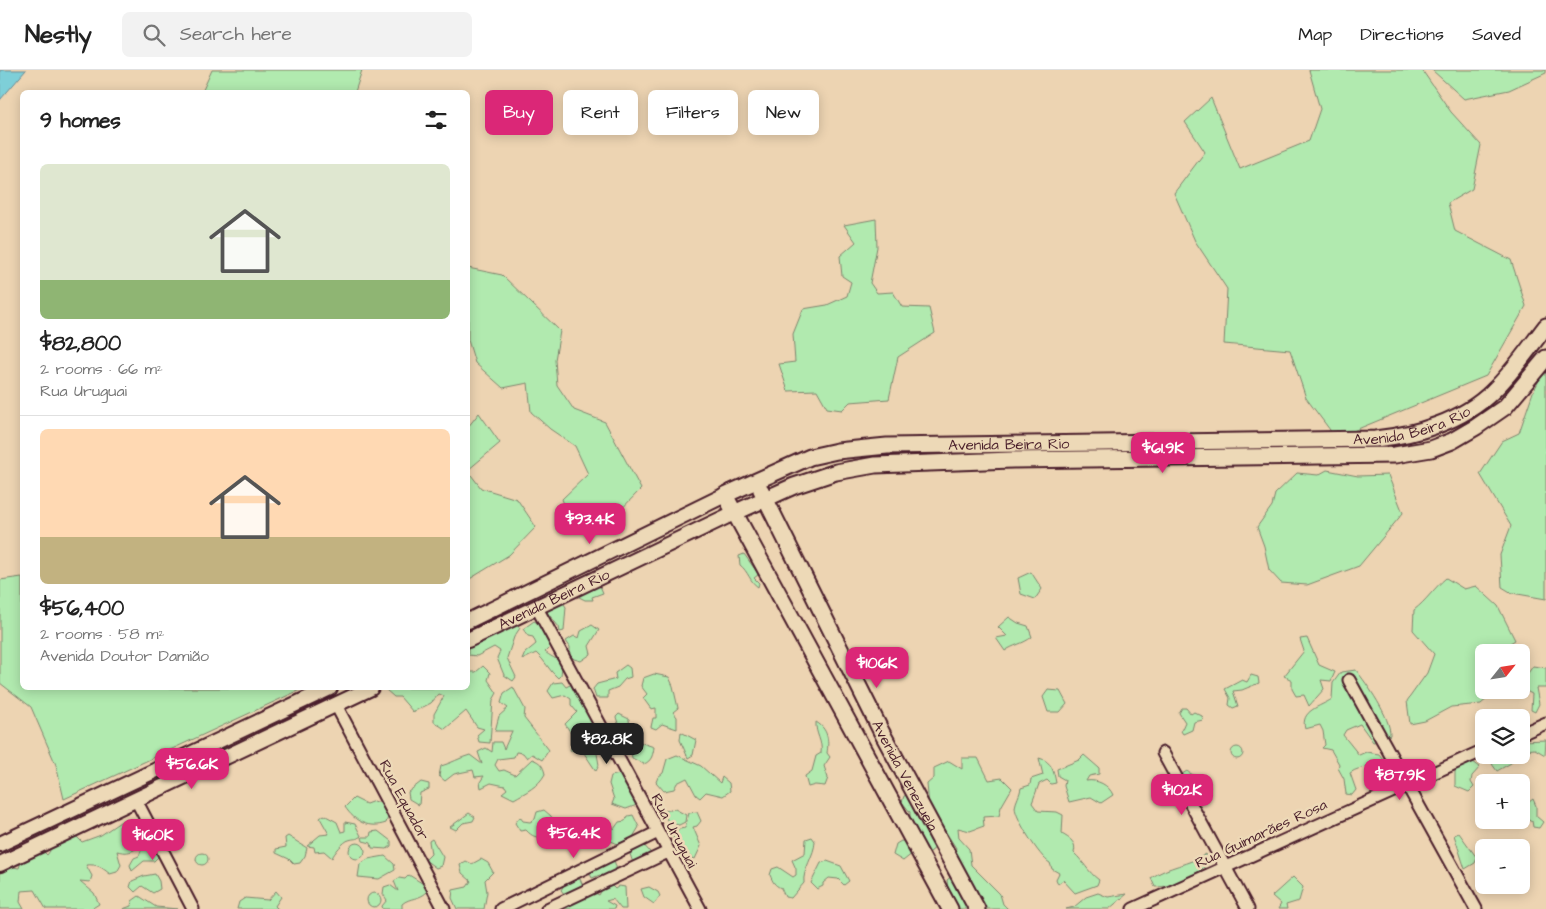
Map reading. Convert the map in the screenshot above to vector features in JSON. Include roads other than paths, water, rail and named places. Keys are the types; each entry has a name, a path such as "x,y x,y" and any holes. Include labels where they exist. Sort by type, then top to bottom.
{"main road":[{"name":"Avenida Beira Rio","path":"725,496 756,480 810,457 837,451 888,446 1374,439 1398,437 1455,417 1476,405 1493,392 1546,326"},
{"name":"Avenida Beira Rio","path":"734,513 764,498 836,472 875,465 1012,460 1395,455 1431,449 1452,441 1505,407 1546,358"},
{"name":"Avenida Venezuela","path":"756,480 881,731 977,909"},
{"name":"Avenida Venezuela","path":"725,496 950,909"},
{"path":"924,862 945,851"}],"street":[{"name":"Avenida Beira Rio","path":"470,620 725,496"},
{"name":"Avenida Beira Rio","path":"470,639 734,513"},
{"name":"Rua Uruguai","path":"537,608 700,909"},
{"path":"1349,680 1476,909"},
{"path":"0,844 326,690"},
{"path":"0,864 368,690"},
{"name":"Rua Equador","path":"336,705 444,909"},
{"path":"1530,730 1546,723"},
{"path":"1163,753 1248,909"},
{"name":"Rua Guimarães Rosa","path":"1133,909 1475,754"},
{"path":"136,800 194,909"},
{"path":"501,909 658,832"},
{"path":"547,909 668,852"}],"water":[{"path":"0,70 26,70 0,100"}]}
